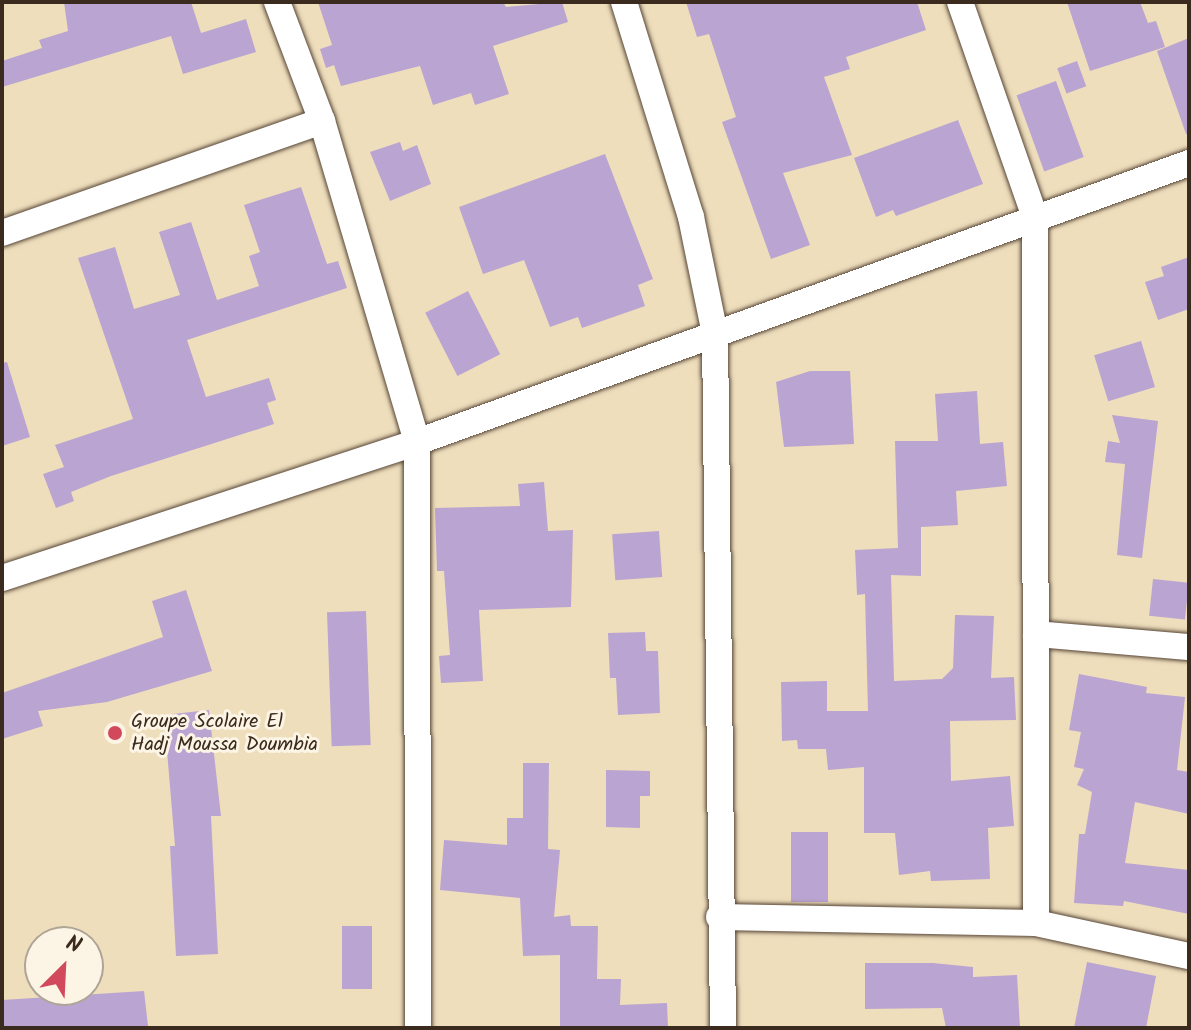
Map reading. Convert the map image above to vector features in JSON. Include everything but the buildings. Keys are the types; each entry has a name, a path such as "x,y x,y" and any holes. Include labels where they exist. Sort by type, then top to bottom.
{"street":[{"path":"277,2 322,121 417,442 418,1028"},
{"path":"624,2 691,217 715,334 719,917 723,1028"},
{"path":"960,2 1035,217 1036,923"},
{"path":"2,233 322,121"},
{"path":"2,578 417,442 1189,163"},
{"path":"1036,634 1189,647"},
{"path":"719,917 1036,923 1189,956"}],"place":[{"name":"Groupe Scolaire El Hadj Moussa Doumbia","path":"115,733"}]}
